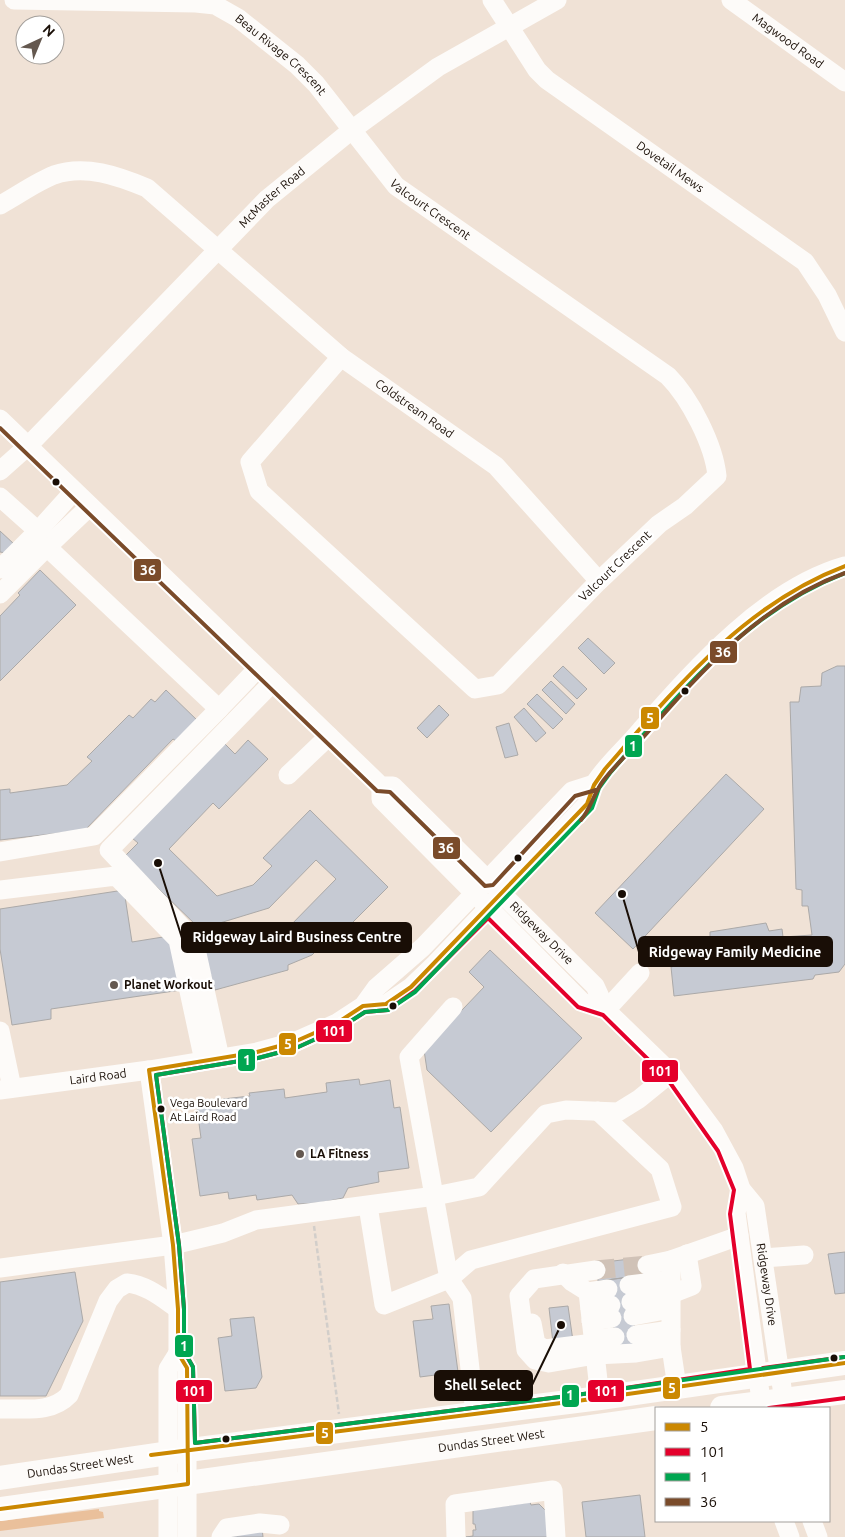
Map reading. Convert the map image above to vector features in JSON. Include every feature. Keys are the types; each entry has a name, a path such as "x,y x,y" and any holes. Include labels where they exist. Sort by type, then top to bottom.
{"main road":[{"name":"Dundas Street West","path":"725,1407 771,1392 845,1363"},
{"name":"Dundas Street West","path":"0,1509 341,1430 677,1387 771,1392 845,1392"},
{"name":"Dundas Street West","path":"0,1478 178,1467 655,1418"}],"street":[{"name":"Beau Rivage Crescent","path":"14,0 196,3 215,6 238,18 297,65 316,84 353,129"},
{"name":"Dovetail Mews","path":"492,0 537,70 547,80 806,262 827,295 845,332"},
{"name":"McMaster Road","path":"0,471 28,446 267,199 353,129 450,59 557,0"},
{"name":"Magwood Road","path":"731,0 845,82"},
{"name":"Valcourt Crescent","path":"341,357 250,462 259,491 475,689 498,685 599,581 659,524 685,506 717,476 716,461 679,386 668,376 396,186 353,129"},
{"path":"0,205 54,175 86,171 114,175 147,188 218,248"},
{"name":"Coldstream Road","path":"218,248 341,357 496,466 599,581"},
{"name":"Ridgeway Drive","path":"0,419 381,786 393,786 595,986 606,1010 671,1073 717,1137 734,1168 741,1189 755,1206 763,1258 771,1392"},
{"path":"0,594 42,539 74,491"},
{"path":"0,497 218,709"},
{"path":"0,569 90,506"},
{"name":"Laird Road","path":"363,1006 386,1004 411,987 488,909 587,804 594,784 727,637 755,615 795,589 845,566"},
{"path":"0,852 94,836 258,668"},
{"path":"212,1060 194,940 109,850 273,682"},
{"path":"288,775 329,736"},
{"name":"Laird Road","path":"6,1089 149,1070 257,1052 294,1042 337,1023 363,1006 376,988 423,947 572,790 594,784"},
{"name":"Ridgeway Drive","path":"381,786 380,800 488,909 582,1002 606,1010"},
{"path":"0,890 116,876 178,940 212,1060"},
{"path":"606,1010 640,973"},
{"path":"453,1007 409,1057 449,1279 462,1298 475,1413"},
{"path":"0,1031 6,1089"},
{"path":"149,1070 173,1245 178,1309 178,1354 168,1369 187,1537"},
{"path":"0,1268 173,1245 223,1233 256,1220 368,1206 479,1187 546,1114 566,1110 618,1112 639,1099 671,1073"},
{"path":"368,1206 384,1305 449,1279 471,1260 672,1207 660,1169 598,1111"},
{"name":"Ridgeway Drive","path":"741,1189 736,1213 739,1236 771,1392"},
{"path":"647,1264 679,1257 739,1236"},
{"path":"763,1258 804,1255"},
{"path":"670,1295 631,1301 670,1295 692,1286 679,1257"},
{"path":"596,1270 586,1314 600,1398"},
{"path":"0,1408 48,1408 61,1403 69,1395 108,1301 117,1289 127,1283 138,1284 149,1289 178,1309"},
{"path":"670,1295 671,1339 677,1387"},
{"path":"586,1314 610,1304 586,1314"},
{"path":"586,1314 636,1353 671,1339"},
{"path":"586,1314 615,1337"},
{"path":"636,1335 671,1339"},
{"path":"168,1537 178,1467"},
{"path":"456,1537 455,1504 553,1490 556,1537"},
{"path":"784,1522 790,1537"},
{"path":"812,1522 818,1537"},
{"path":"221,1537 228,1528 260,1523 280,1525"}],"path":[{"path":"312,1214 341,1430"}],"shaded area":[{"path":"99,1509 99,1511 103,1512 104,1518 0,1531 0,1521"}],"building":[{"path":"0,531 14,544 6,553 0,552"},
{"path":"40,570 76,605 0,681 0,616 20,595 18,593"},
{"path":"588,638 615,663 604,674 578,648"},
{"path":"563,666 587,689 577,699 553,676"},
{"path":"837,666 845,666 845,964 839,972 815,975 813,979 674,996 671,967 696,961 698,951 710,948 710,932 766,923 769,931 782,929 783,937 812,935 808,906 802,906 802,890 796,889 790,702 799,702 801,687 821,686 822,673"},
{"path":"551,681 575,704 566,714 542,690"},
{"path":"166,690 199,722 179,743 173,739 85,830 0,840 0,790 10,789 10,793 67,785 92,761 87,757 129,715 133,718 151,699 155,702"},
{"path":"537,694 563,719 553,729 527,704"},
{"path":"439,705 449,715 427,738 417,728"},
{"path":"524,708 546,733 536,742 514,717"},
{"path":"509,723 518,755 505,758 496,727"},
{"path":"248,740 268,759 219,809 213,803 169,849 217,896 253,885 272,866 263,858 310,810 388,887 335,940 331,936 312,955 288,965 288,970 215,990 204,953 286,930 336,879 316,860 269,908 200,929 125,856 138,843 132,838 224,743 235,754"},
{"path":"726,774 764,809 633,949 595,913"},
{"path":"124,890 132,942 163,937 174,946 181,990 51,1009 51,1019 12,1025 0,949 0,909"},
{"path":"490,950 582,1038 491,1132 427,1070 424,1050 484,987 469,972"},
{"name":"LA Fitness","path":"359,1079 360,1085 390,1080 394,1108 400,1107 409,1168 378,1172 379,1182 348,1188 343,1198 319,1203 298,1204 292,1195 257,1200 256,1195 229,1199 228,1192 200,1196 192,1139 201,1138 197,1109 224,1106 223,1099 250,1096 249,1093 284,1089 285,1098 327,1092 326,1083"},
{"path":"845,1252 845,1293 835,1294 828,1254"},
{"path":"646,1257 648,1275 598,1281 597,1263"},
{"path":"75,1272 83,1321 46,1396 0,1396 0,1282"},
{"path":"628,1277 637,1347 617,1350 607,1280"},
{"path":"449,1304 458,1372 420,1377 413,1321 433,1319 431,1306"},
{"path":"568,1306 573,1341 553,1343 549,1308"},
{"path":"254,1317 262,1377 256,1388 225,1391 218,1338 232,1336 230,1319"},
{"path":"640,1495 645,1537 586,1537 582,1502"},
{"path":"530,1502 531,1505 539,1504 551,1516 551,1537 466,1537 473,1536 473,1530 476,1530 475,1524 473,1524 473,1510"},
{"path":"262,1528 263,1537 227,1537"}],"tunnel":[{"path":"596,1270 647,1265"}],"transit line":[{"name":"36","path":"0,428 377,791 390,792 485,886 493,885 575,796 596,790"},
{"name":"5","path":"0,1509 188,1484 187,1368 178,1353 178,1309 173,1245 149,1070 257,1052 294,1042 337,1023 363,1006 386,1004 411,987 587,804 594,785 605,769 657,709 713,652 743,626 775,603 809,582 845,566"},
{"name":"1","path":"844,1357 599,1392 195,1443 193,1367 184,1351 184,1309 179,1245 156,1075 258,1058 296,1048 340,1028 365,1012 388,1010 415,992 592,808 599,788 610,773 661,714 716,658 745,632 776,609 810,589 845,573"},
{"name":"36","path":"581,820 608,775 690,685 736,640 787,602 815,586 845,573"},
{"name":"101","path":"488,918 578,1007 603,1015 666,1077 718,1151 734,1190 730,1214 750,1369 599,1392 195,1443 193,1367 184,1351 184,1309 179,1245 156,1075 258,1058 296,1048 340,1028 365,1012 388,1010 415,991 488,918"},
{"name":"101","path":"763,1368 844,1357"},
{"name":"5","path":"151,1455 600,1398 845,1363"},
{"name":"101","path":"777,1407 845,1398"}],"place":[{"name":"Ridgeway Laird Business Centre","path":"158,863"},
{"name":"Ridgeway Family Medicine","path":"622,894"},
{"name":"Planet Workout","path":"114,985"},
{"name":"Vega Boulevard At Laird Road","path":"161,1109"},
{"name":"LA Fitness","path":"300,1154"},
{"name":"Shell Select","path":"561,1325"}]}
